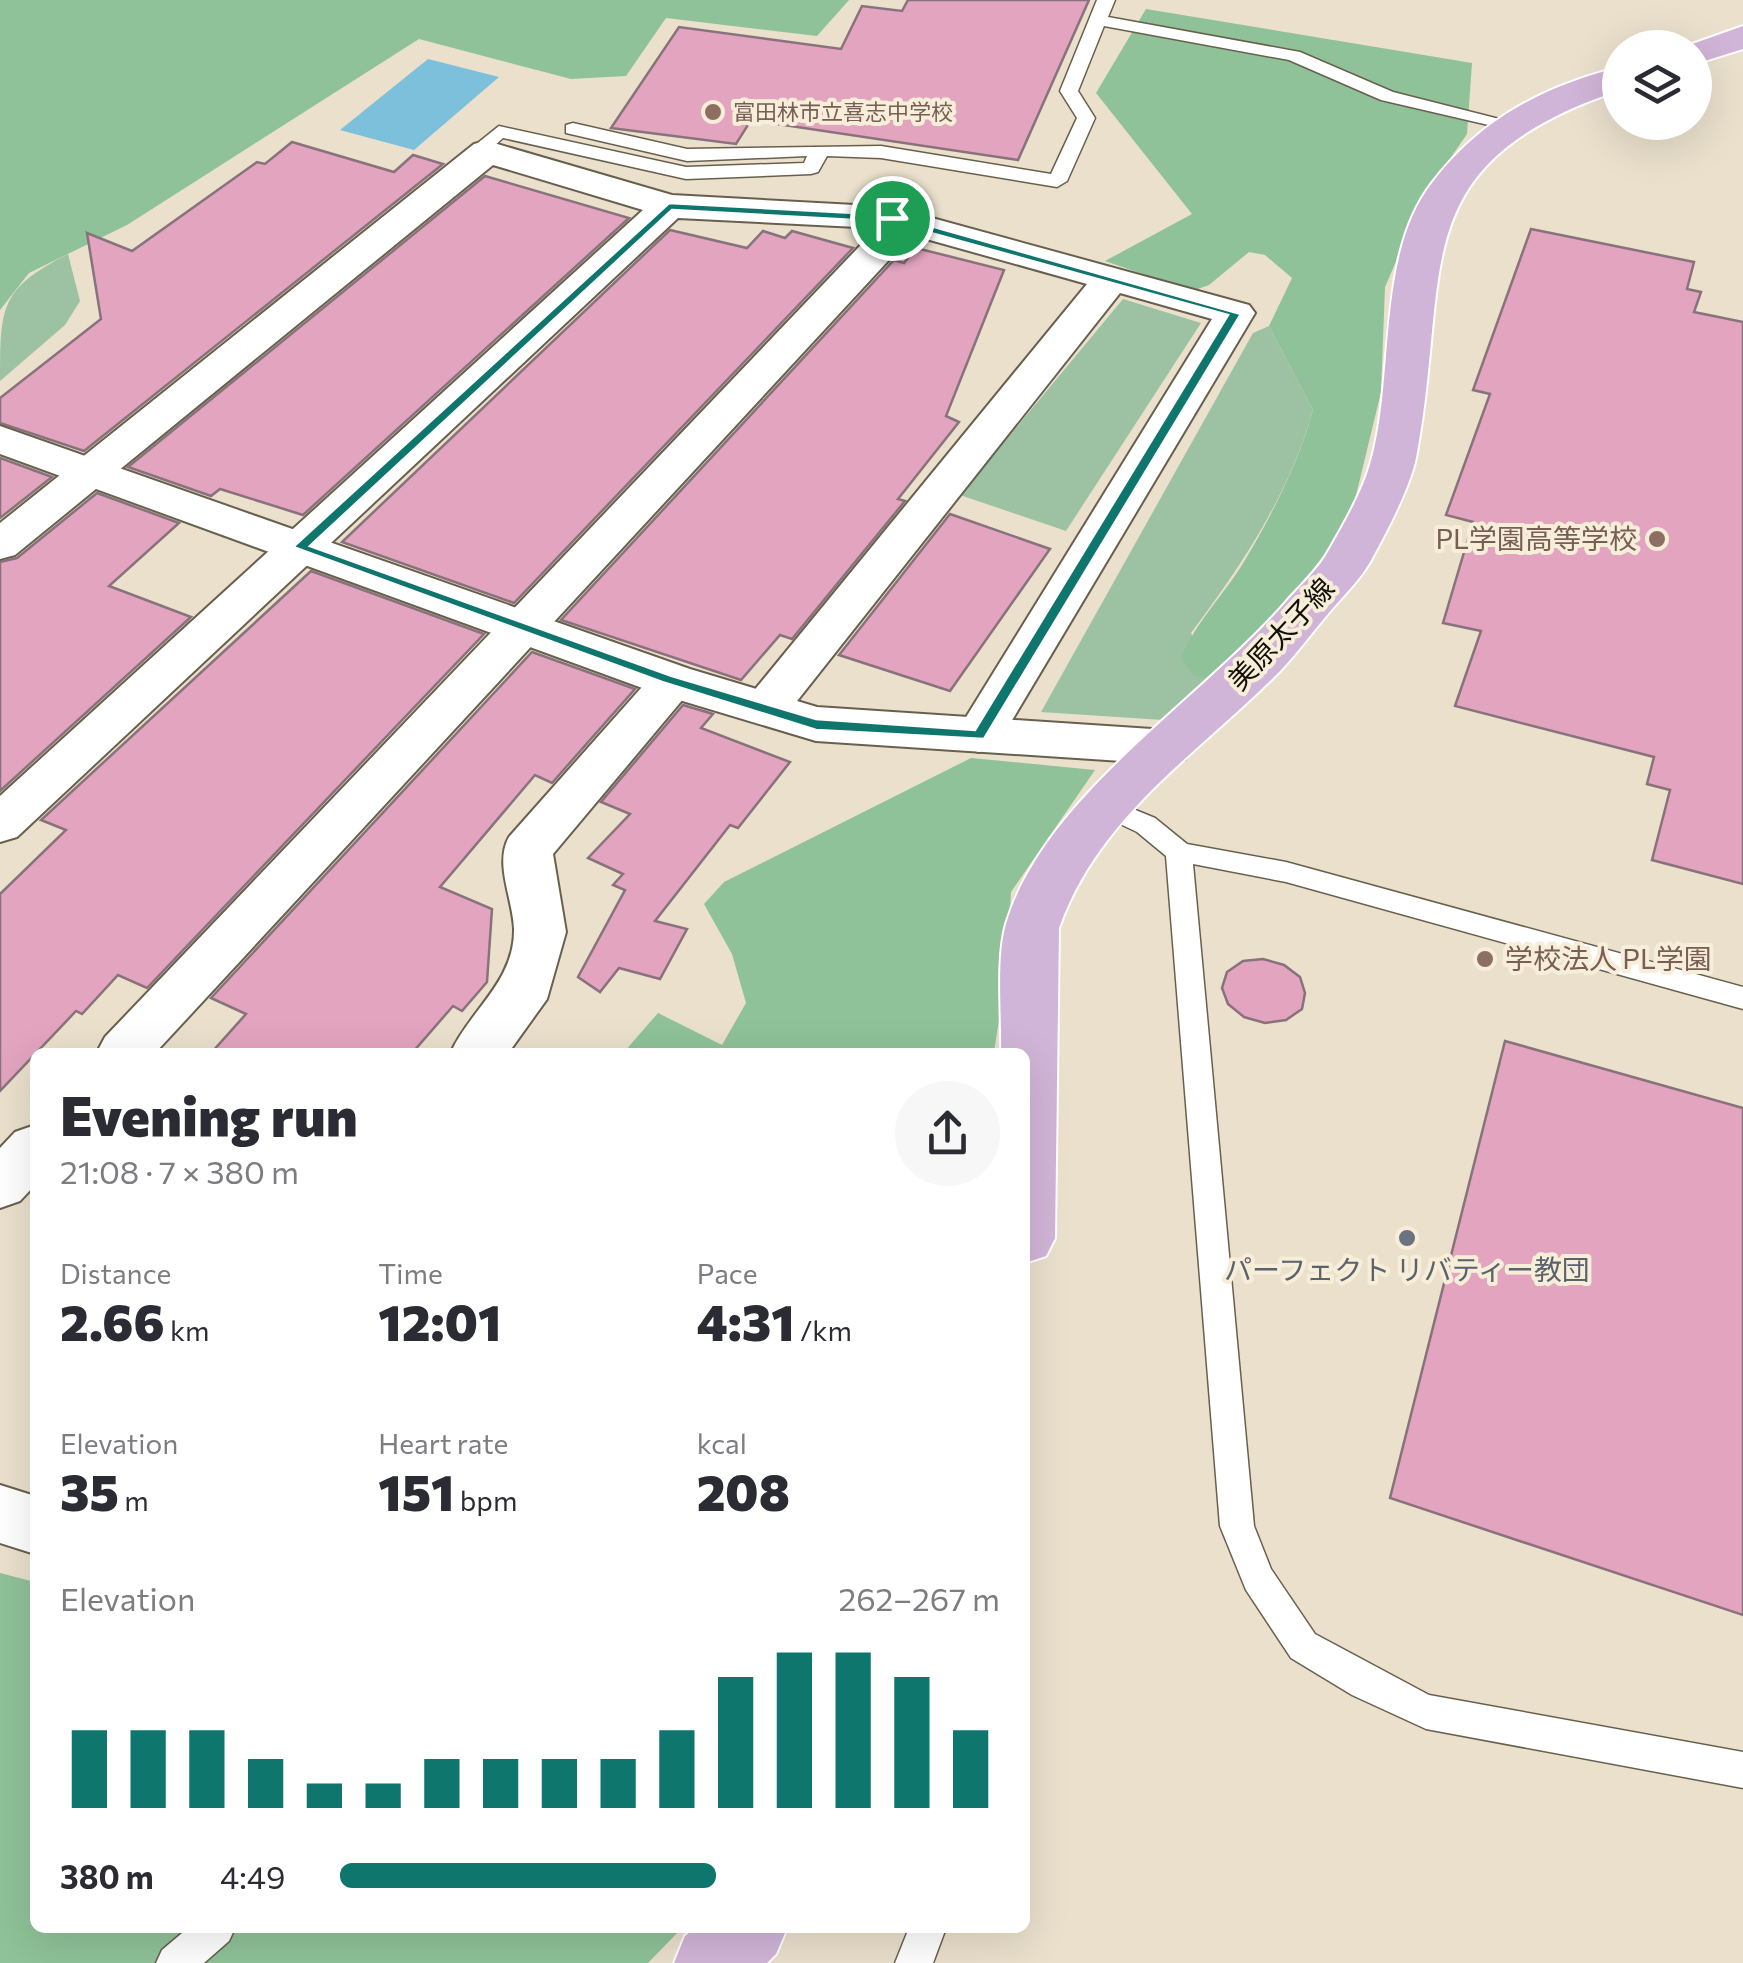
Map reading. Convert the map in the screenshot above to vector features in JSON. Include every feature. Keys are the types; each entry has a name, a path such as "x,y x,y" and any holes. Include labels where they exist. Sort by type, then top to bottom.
{"main road":[{"path":"1712,47 1743,37"},
{"name":"美原太子線","path":"1029,1048 1032,928 1051,876 1104,806 1259,664 1348,560 1394,462 1424,241 1444,193 1478,151 1510,124 1549,102 1602,84"},
{"path":"712,1963 745,1933"}],"street":[{"path":"0,545 487,152 669,206 904,222 1235,314 979,735"},
{"path":"0,824 669,206"},
{"path":"128,1048 904,222"},
{"path":"765,709 1111,279"},
{"path":"0,438 673,681 816,724 1167,747"},
{"path":"481,1048 521,999 540,932 527,850 673,681"},
{"path":"0,1185 30,1153"},
{"path":"0,1514 30,1523"}],"lane":[{"path":"573,128 687,155 881,152 1057,181 1086,118 1069,91 1106,0"},
{"path":"1098,20 1294,56 1388,96 1510,124"},
{"path":"487,152 483,146 487,139 499,132 686,172 811,168 820,150"},
{"path":"1104,806 1146,825 1179,852 1286,872 1743,998"},
{"path":"1179,852 1237,1526 1258,1579 1302,1646 1364,1683 1426,1712 1743,1770"},
{"path":"175,1963 210,1933"},
{"path":"914,1963 926,1933"}],"green space":[{"path":"0,0 849,0 817,36 666,18 626,76 571,79 419,39 127,225 29,273 0,310"},
{"path":"1146,9 1472,63 1467,134 1425,195 1385,287 1381,392 1352,512 1325,564 1215,680 1193,675 1181,658 1265,524 1293,468 1313,410 1269,326 1292,278 1265,255 1249,252 1209,285 1192,291 1105,261 1192,214 1096,93"},
{"path":"68,254 80,301 65,325 0,381 1,334 8,302 29,278"},
{"path":"1123,299 1201,323 1066,531 960,495"},
{"path":"1269,326 1313,410 1278,499 1191,633 1215,680 1163,720 1041,712 1253,333"},
{"path":"971,758 1095,770 1011,892 1007,969 995,1048 627,1048 658,1013 722,1045 746,1003 732,954 704,904 724,882"},
{"path":"0,1573 30,1581 30,1933 677,1933 648,1963 0,1963"}],"water":[{"path":"428,59 499,77 414,150 340,130"}],"building":[{"path":"908,0 1089,0 1018,160 751,120 736,144 611,128 679,27 841,49 862,6 902,11"},
{"path":"292,142 394,172 413,155 443,164 84,451 0,423 0,398 101,319 87,233 132,251 257,162 265,164"},
{"path":"485,176 629,218 303,515 220,489 211,496 128,467"},
{"path":"1531,229 1694,262 1687,289 1701,292 1694,312 1743,322 1743,884 1652,860 1670,790 1647,784 1654,757 1455,706 1481,631 1443,623 1473,522 1446,515 1490,394 1473,390"},
{"path":"670,230 747,248 763,231 785,238 792,231 853,248 514,603 342,542"},
{"path":"916,248 1004,270 946,416 959,422 898,499 905,501 792,639 780,635 741,680 561,620 894,260 904,263"},
{"path":"0,458 52,477 0,518"},
{"path":"97,493 179,523 109,586 191,617 0,791 0,562 17,558"},
{"path":"950,514 1050,549 950,691 839,655"},
{"path":"311,571 484,634 147,988 118,975 82,1014 76,1011 41,1048 30,1048 30,1059 0,1091 0,894 66,830 41,820"},
{"path":"532,652 635,689 552,783 535,775 440,887 492,909 487,982 462,1011 453,1006 416,1048 216,1048 246,1014 211,998"},
{"path":"683,705 713,714 701,728 790,762 738,828 730,825 655,921 687,929 660,979 619,968 600,992 578,977 625,890 613,885 623,874 588,858 630,814 601,802"},
{"path":"1263,959 1284,965 1300,977 1305,993 1302,1009 1286,1020 1265,1023 1244,1017 1228,1004 1222,988 1227,972 1243,961"},
{"path":"1505,1041 1743,1108 1743,1615 1390,1498"}],"place":[{"name":"富田林市立喜志中学校","path":"713,112"},
{"name":"PL学園高等学校","path":"1657,539"},
{"name":"学校法人 PL学園","path":"1485,959"},
{"name":"パーフェクト リバティー教団","path":"1407,1238"}],"route":[{"path":"669,206 892,218 1235,314 979,735 816,724 667,679 300,547 669,206"}]}
